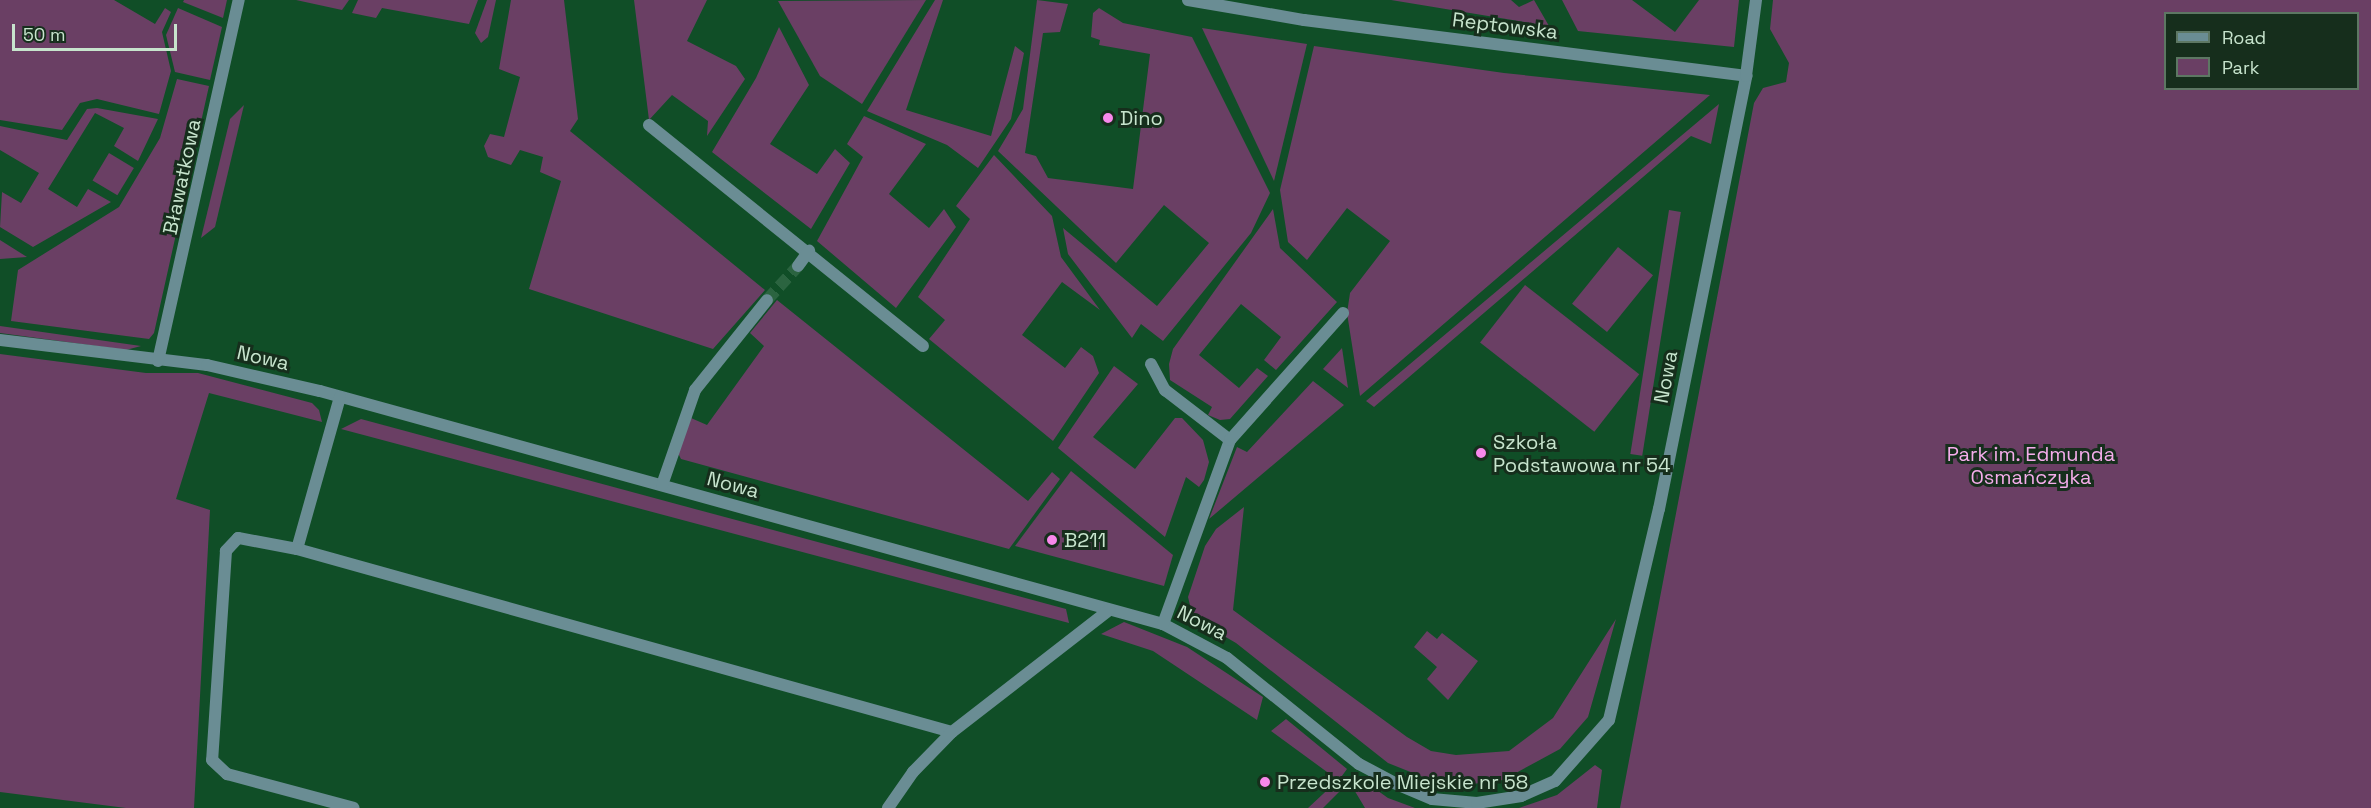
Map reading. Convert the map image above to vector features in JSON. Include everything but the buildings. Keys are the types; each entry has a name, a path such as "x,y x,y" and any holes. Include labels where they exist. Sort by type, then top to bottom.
{"street":[{"name":"Bławatkowa","path":"158,361 239,0"},
{"name":"Reptowska","path":"1188,0 1304,20 1746,76"},
{"name":"Nowa","path":"0,340 158,361 207,365 340,397 1163,624 1227,658 1359,764 1432,799 1499,800 1555,781 1609,720 1633,631 1746,76 1756,0"},
{"path":"649,125 809,251 923,346"},
{"path":"798,266 809,251"},
{"path":"662,485 695,390 767,300"},
{"path":"1163,624 1230,440 1343,313"},
{"path":"1151,364 1165,390 1230,440"},
{"path":"297,549 340,397"},
{"path":"354,808 227,774 212,760 226,551 238,538 297,549 952,732"},
{"path":"888,808 913,772 952,732 1109,610"}],"green space":[{"path":"0,0 114,0 155,24 165,8 171,12 162,32 171,71 159,114 97,99 80,103 62,130 0,120"},
{"path":"184,0 227,0 223,18 183,2"},
{"path":"296,0 349,0 342,10"},
{"path":"358,0 478,0 469,24 382,8 376,18 352,13"},
{"path":"487,0 496,0 488,37 481,43 475,33"},
{"path":"511,0 564,0 578,119 570,131 765,290 713,349 529,289 561,181 540,172 543,157 520,150 511,165 488,157 484,146 490,134 504,137 520,77 499,69"},
{"path":"634,0 707,0 687,41 736,66 745,79 707,136 708,121 672,95 649,120"},
{"path":"926,0 862,104 820,76 778,1"},
{"path":"935,0 943,0 906,110 991,136 1015,46 1024,53 1011,119 978,168 947,145 867,111"},
{"path":"1037,0 1068,4 1060,32 1043,33 1025,153 1036,156 1048,178 1133,189 1150,54 1099,45 1100,40 1091,37 1093,13 1099,8 1123,23 1192,37 1270,193 1251,233 1163,341 1141,324 1132,338 1068,254 1063,228 1157,306 1209,243 1164,205 1116,263 998,151 1023,109"},
{"path":"1391,0 1511,0 1519,7 1534,0 1549,26"},
{"path":"1562,0 1632,0 1675,32 1699,0 1739,0 1734,47 1578,31"},
{"name":"Park im. Edmunda Osmańczyka","path":"1773,0 2371,0 2371,808 1620,808 1754,103 1763,88 1786,82 1789,63 1770,29"},
{"path":"178,8 222,27 210,80 175,72 166,35"},
{"path":"779,27 809,85 770,144 817,174 835,149 850,163 811,229 712,152 756,78"},
{"path":"1202,28 1307,44 1274,181"},
{"path":"1314,46 1504,73 1710,95 1360,396 1347,313 1350,293 1390,241 1347,208 1307,260 1288,242 1280,190"},
{"path":"177,79 209,86 154,333 149,339 11,321 18,270 119,207 160,138"},
{"path":"1719,104 1711,144 1691,136 1374,407 1366,401"},
{"path":"244,105 215,227 201,238 230,119"},
{"path":"97,108 158,119 138,161 114,146 124,128 95,113 48,189 77,207 88,189 111,202 33,247 0,227 2,192 21,203 39,173 0,150 0,126 67,140 87,109"},
{"path":"864,116 926,144 889,194 929,228 944,209 956,227 896,308 817,241 863,157 847,144"},
{"path":"109,153 134,168 117,195 93,180"},
{"path":"994,155 1052,216 1061,257 1100,310 1062,282 1022,335 1065,368 1081,347 1093,356 1099,373 1053,441 929,339 945,320 918,297 970,219 956,206"},
{"path":"1273,209 1280,248 1337,302 1276,370 1264,360 1281,337 1241,304 1199,355 1239,388 1257,368 1268,376 1230,419 1220,420 1208,415 1212,407 1170,380 1169,364 1173,349"},
{"path":"1669,210 1681,212 1642,456 1630,454"},
{"path":"0,240 27,257 0,259"},
{"path":"1618,247 1653,275 1607,332 1572,304"},
{"path":"1525,285 1639,374 1594,432 1480,343"},
{"path":"777,300 1028,501 1052,472 1060,479 1009,549 681,459 678,453 691,418 707,425 764,346 750,333"},
{"path":"0,326 141,346 126,350 0,333"},
{"path":"1342,348 1348,388 1323,369"},
{"path":"0,354 146,373 198,373 312,403 319,410 322,422 209,393 176,499 210,510 194,808 126,808 0,792"},
{"path":"1114,366 1138,384 1093,437 1135,469 1175,418 1182,418 1203,440 1209,462 1204,480 1199,487 1186,477 1165,537 1058,448"},
{"path":"1313,381 1344,405 1209,519 1237,447 1247,452"},
{"path":"361,419 1066,609 1069,623 341,429"},
{"path":"1071,471 1173,555 1164,586 1015,546"},
{"path":"1244,507 1233,610 1407,737 1431,751 1456,755 1509,751 1553,718 1616,619 1588,717 1560,749 1503,780 1465,785 1428,779 1388,763 1236,643 1193,618 1188,597 1205,546 1216,529"},
{"path":"1124,622 1187,647 1263,697 1257,720 1153,651 1101,634"},
{"path":"1427,631 1437,639 1442,633 1478,661 1448,700 1427,679 1437,667 1414,647"},
{"path":"1286,719 1347,769 1339,780 1344,787 1323,808 1308,808 1338,780 1271,731"},
{"path":"1595,765 1602,770 1597,808 1519,808 1557,795"},
{"path":"1357,776 1388,798 1415,808 1365,808 1353,788"}],"tunnel":[{"path":"767,300 798,266"}],"place":[{"name":"Dino","path":"1108,118"},
{"name":"Szkoła Podstawowa nr 54","path":"1481,453"},
{"name":"B211","path":"1052,540"},
{"name":"Przedszkole Miejskie nr 58","path":"1265,782"}]}
